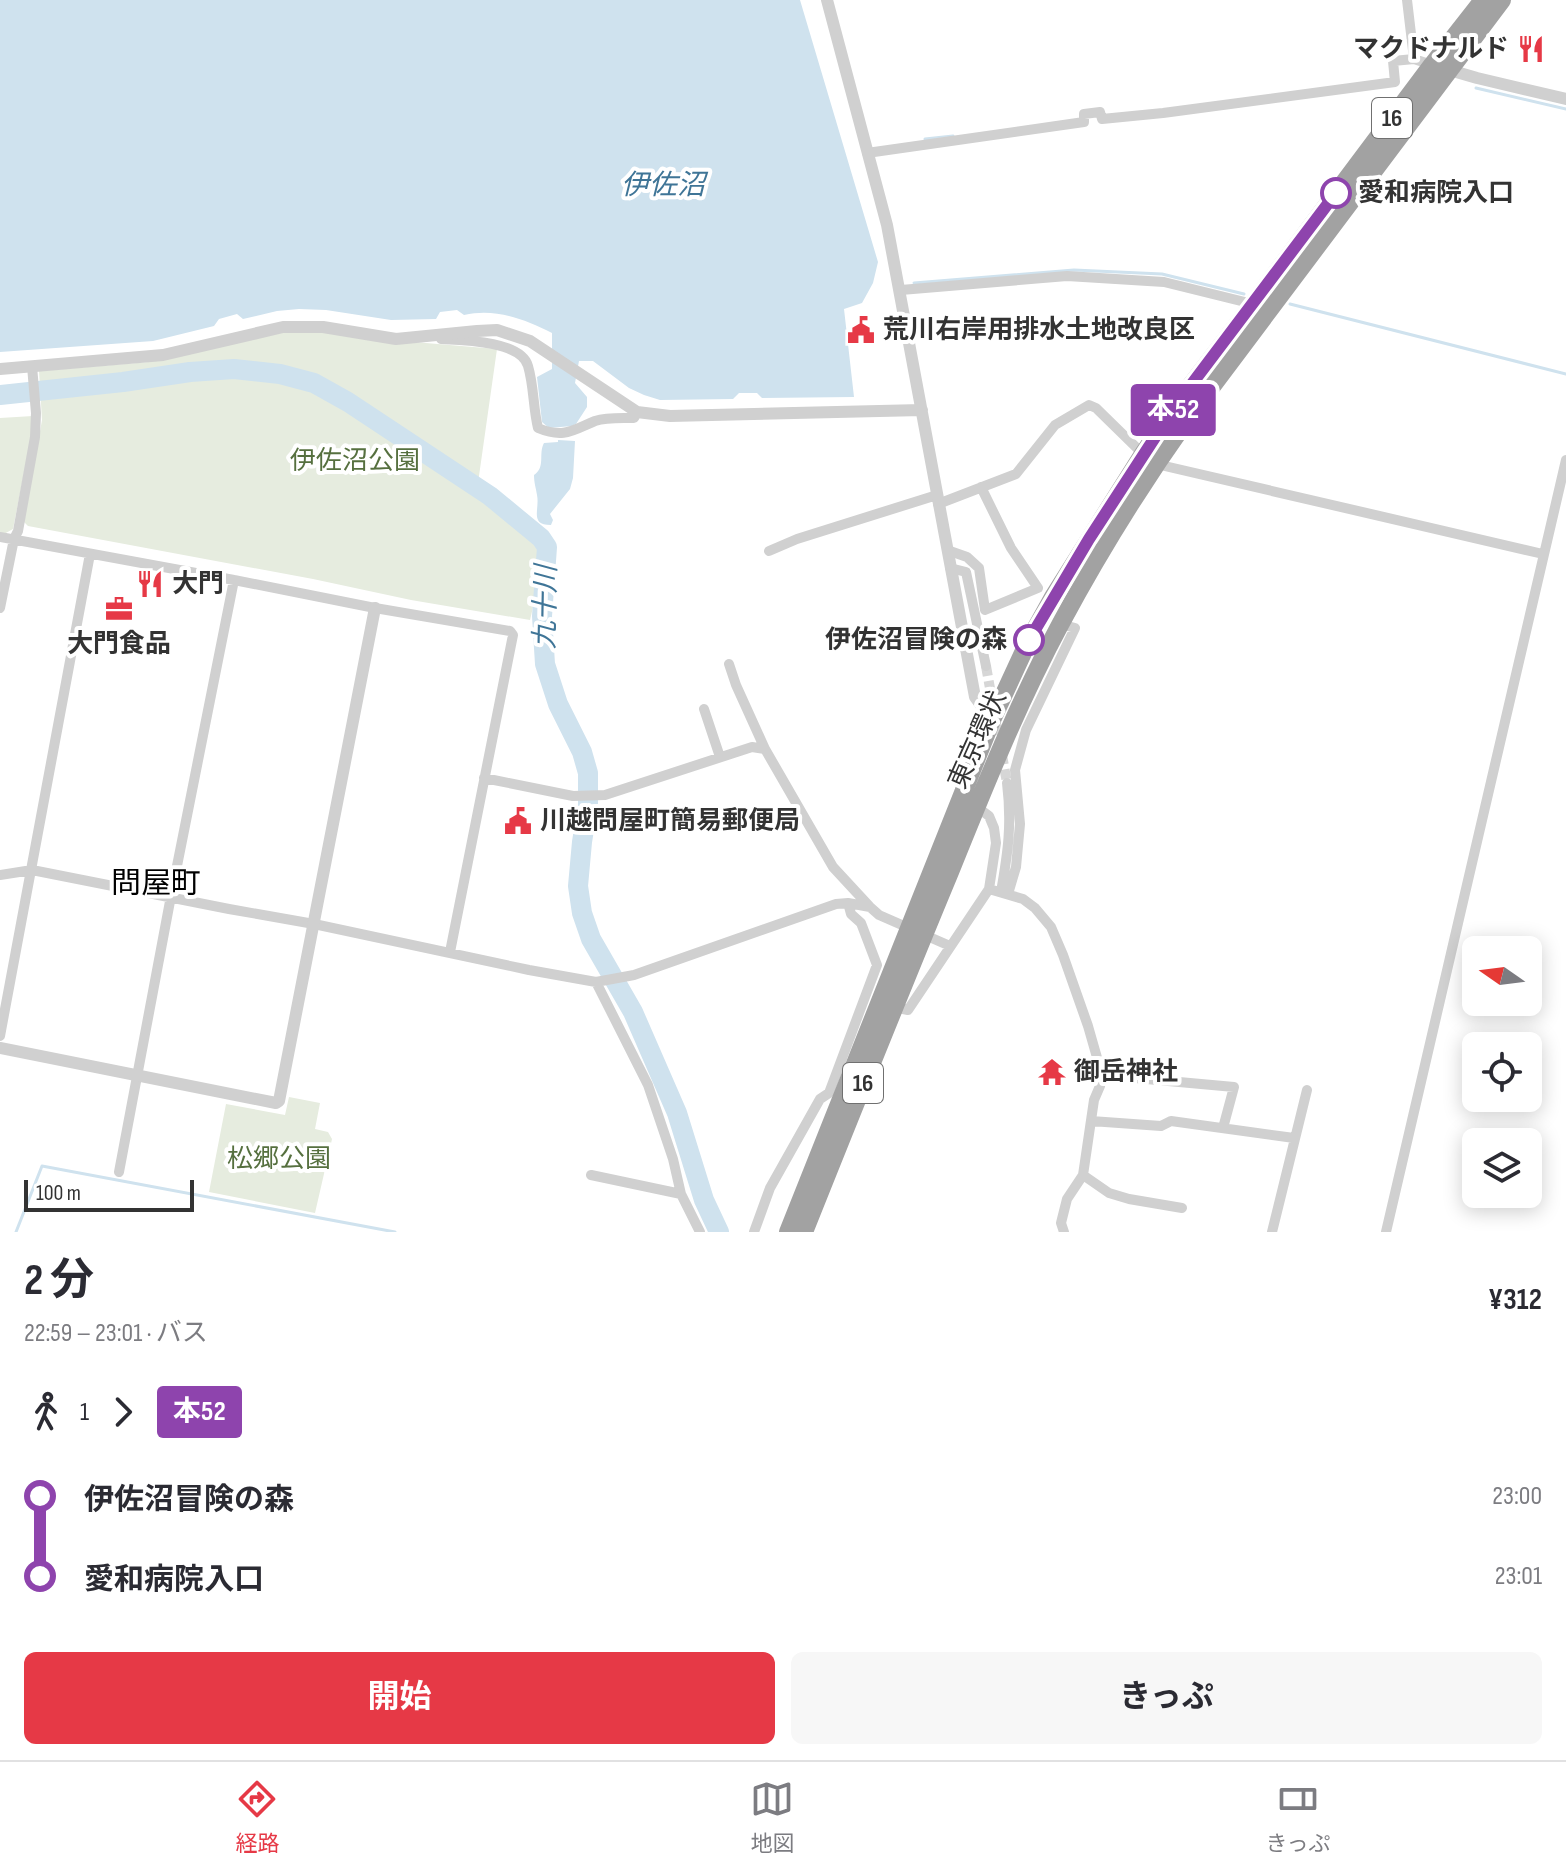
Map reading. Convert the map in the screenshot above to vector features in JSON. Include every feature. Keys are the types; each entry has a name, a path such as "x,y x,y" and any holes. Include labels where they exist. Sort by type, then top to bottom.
{"highway":[{"name":"東京環状","path":"788,1232 837,1091 977,807 1009,729 1060,624 1176,405 1483,0"},
{"name":"東京環状","path":"804,1232 893,1007 916,931 992,720 1047,608 1149,459 1189,417 1432,65 1502,0"}],"street":[{"path":"827,0 887,225 901,290 975,697 992,720 1009,729"},
{"path":"1407,0 1432,65"},
{"path":"867,153 1084,122 1084,114 1100,112 1102,119 1117,118 1395,82 1393,61 1432,65 1566,99"},
{"path":"901,290 1086,276 1164,282 1253,304"},
{"path":"0,369 163,355 283,327 323,327 396,339 497,330 530,341 637,412 670,416 922,410"},
{"path":"420,337 473,341 521,354 528,364 538,428 547,432 572,432 595,421 634,418 637,412"},
{"path":"0,608 35,437 32,366"},
{"path":"769,551 797,539 981,487 1016,474 1055,425 1089,405 1096,408 1149,459 1543,554"},
{"path":"1386,1232 1566,460"},
{"path":"947,550 967,557 979,568 985,610 1038,588 1011,548 981,487"},
{"path":"0,537 510,631 513,635 450,952"},
{"path":"0,1036 90,554"},
{"path":"950,568 966,572 986,666"},
{"path":"119,1172 234,580"},
{"path":"0,1048 276,1103 279,1101 375,608"},
{"path":"893,1007 908,1010 950,946 1000,891 1016,867 1020,824 1015,770 1026,730 1075,628 1060,624"},
{"path":"729,664 765,749 833,867 879,915 950,946"},
{"path":"704,709 720,757"},
{"path":"484,778 573,796 605,795 752,747 765,749"},
{"path":"1000,891 1009,845 1007,783"},
{"path":"977,807 989,816 994,828 1000,891"},
{"path":"0,875 32,870 596,982 631,976 836,904 870,907"},
{"path":"1000,891 1023,899 1051,927 1095,1046 1102,1075 1094,1100 1083,1175 1067,1199 1061,1223 1064,1232"},
{"path":"758,1231 770,1188 820,1099 837,1091 877,965 861,923 851,914 848,903"},
{"path":"596,982 648,1085 673,1159 681,1194 700,1232"},
{"path":"1102,1075 1234,1087 1223,1128"},
{"path":"1272,1232 1307,1090"},
{"path":"1091,1121 1161,1126 1171,1121 1294,1138"},
{"path":"591,1175 681,1194"},
{"path":"1083,1175 1109,1193 1182,1208"}],"green space":[{"name":"伊佐沼公園","path":"277,331 324,332 497,349 477,490 526,529 540,550 544,561 530,620 28,526 24,522 42,420 39,371 149,362"},
{"path":"33,416 13,529 0,534 0,418"},
{"name":"松郷公園","path":"289,1097 320,1103 315,1129 328,1132 332,1139 315,1213 209,1192 226,1104 285,1115"}],"water":[{"name":"伊佐沼","path":"0,0 800,0 878,262 873,283 862,303 844,309 854,397 762,398 757,393 739,393 733,399 660,400 629,388 593,361 579,361 575,383 587,397 587,407 576,424 549,428 542,422 537,377 552,369 552,333 510,316 487,313 464,315 457,310 440,312 436,319 391,320 326,310 277,311 243,319 237,314 219,319 214,326 153,341 0,352"},
{"path":"575,441 573,478 570,489 550,514 553,520 551,525 538,519 534,475 540,468 544,443"}],"waterway":[{"path":"1476,88 1566,109"},
{"path":"925,139 953,136"},
{"path":"914,283 1074,270 1162,274 1244,294"},
{"path":"1290,304 1566,374"},
{"name":"九十川","path":"0,395 190,372 234,369 280,374 314,383 348,402 490,496 541,538 547,547 542,616 545,664 558,704 582,752 588,773 588,804 578,886 582,913 591,939 633,1012 677,1113 704,1200 719,1232"},
{"path":"16,1232 42,1166 395,1232"}],"tunnel":[{"path":"986,666 1007,783"}],"bus line":[{"name":"本52","path":"1029,640 1089,539 1176,405 1336,193"}],"place":[{"name":"マクドナルド","path":"1531,49"},
{"name":"愛和病院入口","path":"1336,193"},
{"name":"荒川右岸用排水土地改良区","path":"861,330"},
{"name":"大門","path":"150,584"},
{"name":"大門食品","path":"119,609"},
{"name":"伊佐沼冒険の森","path":"1029,640"},
{"name":"川越問屋町簡易郵便局","path":"518,821"},
{"name":"御岳神社","path":"1052,1072"}],"district":[{"name":"問屋町","path":"156,884"}]}
